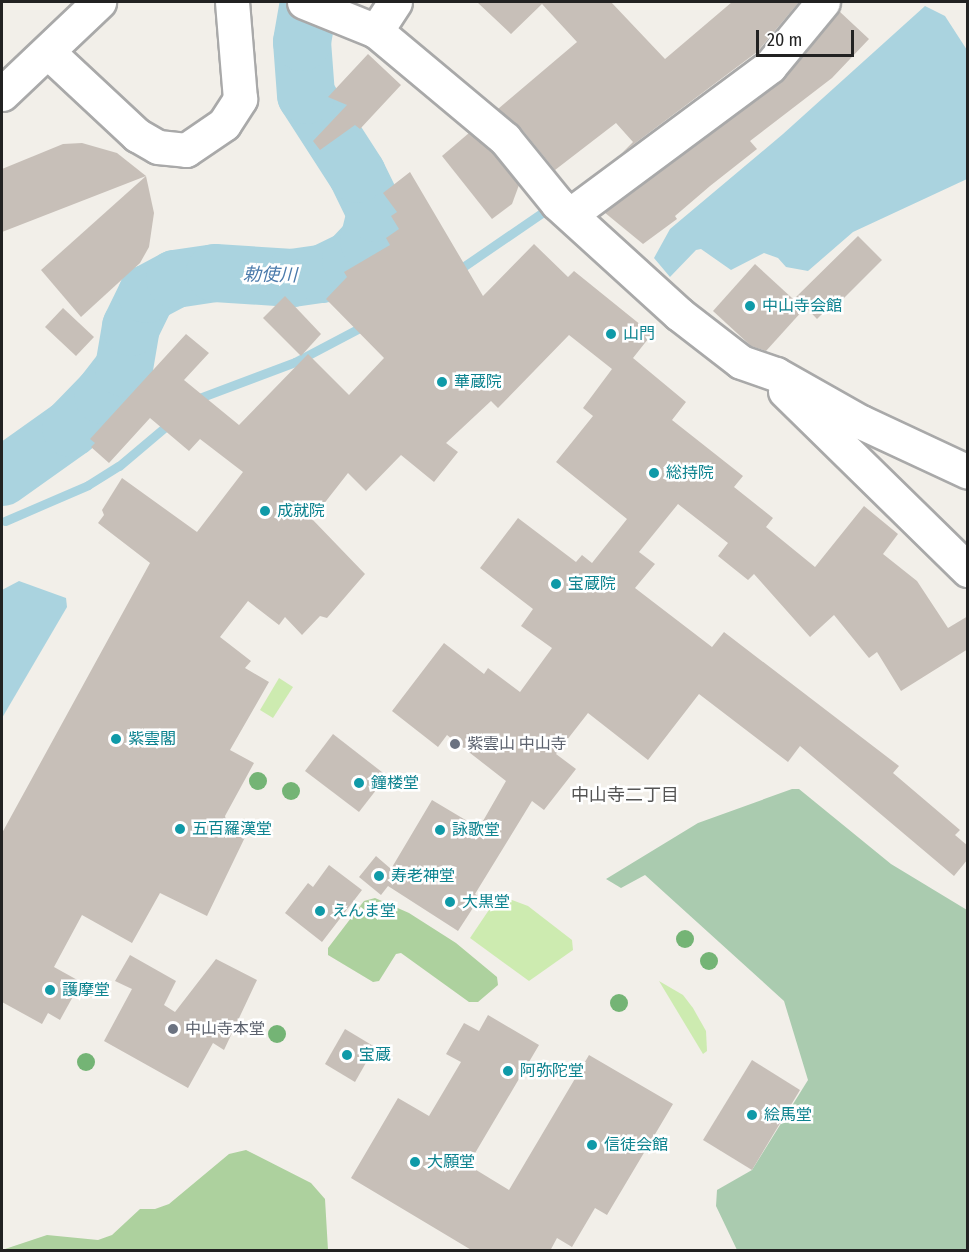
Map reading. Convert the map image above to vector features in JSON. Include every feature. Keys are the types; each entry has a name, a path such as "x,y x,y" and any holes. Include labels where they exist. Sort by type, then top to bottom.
{"street":[{"path":"2,94 99,2"},
{"path":"48,52 146,142 173,151 186,150 224,124 240,99 232,2"},
{"path":"376,32 395,2"},
{"path":"571,214 770,66 823,2"},
{"path":"313,5 376,32 506,139 557,203 688,321 741,362 768,374 896,502 968,570"},
{"path":"768,374 777,374 916,450 968,472"},
{"path":"896,502 916,450"}],"green space":[{"path":"279,678 293,687 273,718 260,710"},
{"path":"792,789 799,789 891,864 967,910 967,1250 737,1250 716,1206 717,1190 752,1170 808,1080 784,1001 645,875 621,888 606,879 698,823"},
{"path":"499,895 528,906 572,940 573,950 529,981 470,938"},
{"path":"375,898 409,913 456,943 497,977 498,985 478,1002 469,1002 401,953 396,954 379,981 373,982 328,955 328,948 364,901"},
{"path":"659,981 683,995 693,1008 706,1031 707,1051 703,1054"},
{"path":"246,1150 311,1183 325,1199 328,1250 2,1250 47,1235 98,1240 112,1235 140,1209 155,1209 169,1204 229,1154"}],"water":[{"path":"925,6 945,16 967,50 967,179 853,232 808,271 786,267 778,258 764,253 731,270 701,249 696,250 670,277 654,258 670,229 783,134"},
{"path":"19,581 66,598 67,607 2,718 2,590"}],"building":[{"path":"477,2 611,2 665,59 732,2 799,2 757,52 622,153 633,142 616,123 555,170 520,127 498,109 577,42 542,4 511,34"},
{"path":"839,11 869,39 832,78 750,141 757,149 675,216 677,219 643,244 604,212 781,81"},
{"path":"368,54 401,85 360,129 355,125 320,150 313,141 347,105 328,97"},
{"path":"469,133 492,152 519,185 512,204 492,219 442,156"},
{"path":"82,143 117,153 146,176 2,232 2,169 63,144"},
{"path":"410,172 483,296 534,244 568,277 574,271 652,334 633,358 686,402 672,420 743,476 734,487 773,518 766,527 815,567 864,506 898,534 883,554 917,581 948,628 968,616 968,649 901,691 877,652 869,658 834,615 810,637 754,574 748,580 718,556 728,543 678,504 639,552 655,564 635,588 712,647 724,632 899,766 893,773 960,830 955,835 968,846 968,859 954,876 800,746 788,762 699,694 648,760 588,713 556,754 576,769 544,810 532,801 475,894 480,897 458,931 388,886 381,895 359,877 376,856 391,869 432,800 479,828 506,781 447,735 438,747 392,711 444,643 484,674 488,668 520,692 552,648 521,626 533,609 480,568 518,518 576,562 582,555 592,563 627,519 556,462 593,416 583,408 612,369 569,335 498,408 491,401 446,443 458,452 434,482 401,455 366,491 348,473 312,519 365,574 327,618 320,616 302,635 285,617 279,625 248,601 220,637 251,661 245,668 269,682 230,750 254,763 225,816 226,820 248,831 207,916 160,893 132,943 82,915 54,967 81,982 60,1020 48,1013 42,1024 2,1002 2,833 150,563 98,523 104,515 102,510 122,478 197,532 243,472 200,439 189,451 150,418 109,463 91,447 95,443 90,439 186,334 209,353 184,380 239,425 308,354 349,395 384,358 326,299 347,277 344,272 390,245 386,238 399,229 391,216 397,212 383,193"},
{"path":"146,176 154,213 149,247 140,263 81,317 41,270"},
{"path":"858,236 882,260 837,305 834,302 817,319 796,297"},
{"name":"中山寺会館","path":"755,264 804,309 766,351 751,346 713,311"},
{"path":"285,296 321,334 301,356 263,318"},
{"path":"63,308 94,337 76,356 45,327"},
{"path":"333,734 387,776 359,812 305,771"},
{"name":"えんま堂","path":"329,865 362,890 322,942 285,913 308,883 313,887"},
{"name":"中山寺本堂","path":"130,955 176,981 164,1005 175,1012 216,959 257,980 224,1050 213,1043 188,1088 104,1041 132,989 115,981"},
{"path":"488,1015 539,1045 468,1165 509,1190 589,1055 673,1104 607,1215 595,1208 572,1247 557,1238 550,1251 473,1251 351,1178 398,1098 429,1116 461,1062 446,1054 464,1023 479,1031"},
{"name":"宝蔵","path":"345,1029 375,1047 355,1082 325,1064"},
{"name":"絵馬堂","path":"752,1060 800,1090 752,1170 703,1140"}],"waterway":[{"name":"勅使川","path":"2,477 71,428 103,395 124,368 131,327 147,294 175,279 215,273 292,278 322,274 351,260 369,241 376,213 357,174 306,95 302,42 309,2"},
{"path":"457,271 546,210"},
{"path":"194,400 295,362 367,324"},
{"path":"5,521 88,485 119,466 171,422"}],"place":[{"name":"中山寺会館","path":"750,306"},
{"name":"山門","path":"611,334"},
{"name":"華蔵院","path":"442,382"},
{"name":"総持院","path":"654,473"},
{"name":"成就院","path":"265,511"},
{"name":"宝蔵院","path":"556,584"},
{"name":"紫雲閣","path":"116,739"},
{"name":"紫雲山 中山寺","path":"455,744"},
{"name":"鐘楼堂","path":"359,783"},
{"name":"五百羅漢堂","path":"180,829"},
{"name":"詠歌堂","path":"440,830"},
{"name":"寿老神堂","path":"379,876"},
{"name":"大黒堂","path":"450,902"},
{"name":"えんま堂","path":"320,911"},
{"name":"護摩堂","path":"50,990"},
{"name":"中山寺本堂","path":"173,1029"},
{"name":"宝蔵","path":"347,1055"},
{"name":"阿弥陀堂","path":"508,1071"},
{"name":"絵馬堂","path":"752,1115"},
{"name":"信徒会館","path":"592,1145"},
{"name":"大願堂","path":"415,1162"}],"district":[{"name":"中山寺二丁目","path":"625,795"}]}
